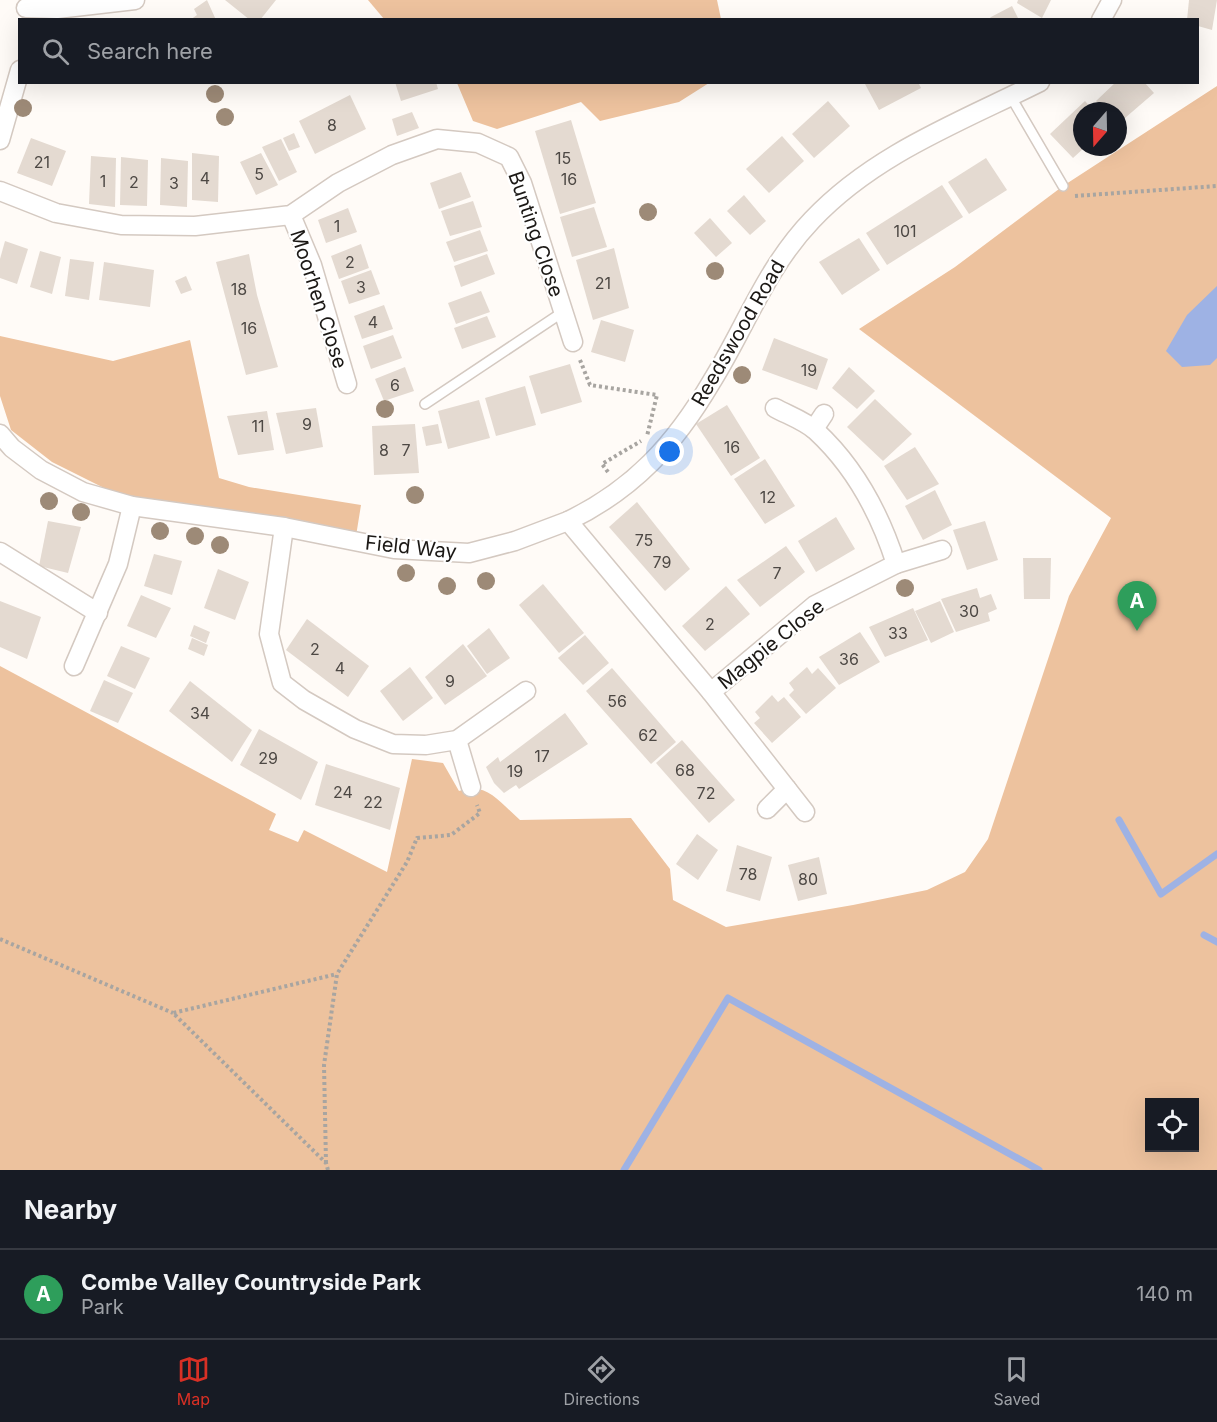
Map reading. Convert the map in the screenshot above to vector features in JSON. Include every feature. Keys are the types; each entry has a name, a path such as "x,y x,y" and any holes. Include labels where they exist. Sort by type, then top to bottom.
{"street":[{"path":"25,9 57,9 135,0"},
{"path":"1102,18 1112,0"},
{"path":"0,140 18,77"},
{"name":"Reedswood Road","path":"568,521 602,505 664,451 713,381 771,270 812,219 870,170 949,124 1036,84"},
{"name":"Bunting Close","path":"0,191 56,213 121,225 195,226 291,215 338,183 392,155 437,139 478,143 509,157 522,183 573,342"},
{"name":"Moorhen Close","path":"291,215 312,265 347,384"},
{"path":"775,408 814,429 856,476 885,528 896,564"},
{"path":"814,429 824,414"},
{"name":"Field Way","path":"0,434 12,448 41,470 83,492 132,506 284,528 394,549 469,553 515,541 568,521"},
{"path":"75,666 118,564 132,506"},
{"path":"568,521 711,692 805,812"},
{"path":"284,528 269,634 282,683 304,700 355,729 393,744 426,745 457,740 525,692"},
{"name":"Magpie Close","path":"711,692 815,605 896,564 942,550"},
{"path":"0,552 98,613"},
{"path":"457,740 471,787"},
{"path":"767,809 787,789"}],"lane":[{"path":"1011,97 1063,186"},
{"path":"425,404 562,312"}],"path":[{"path":"1063,186 1076,197 1217,186"},
{"path":"573,342 590,385 657,395 647,437 602,464 621,489"},
{"path":"328,1170 324,1065 337,974 407,862 417,838 451,835 480,813 471,787"},
{"path":"0,939 173,1013 326,1163"},
{"path":"173,1013 337,974"}],"shaded area":[{"path":"368,0 717,0 721,18 383,18"},
{"path":"457,84 707,84 679,102 600,121 581,102 497,129 473,121"},
{"path":"1217,86 1217,1170 0,1170 0,666 276,814 269,830 298,842 304,830 387,872 412,759 443,763 459,791 478,789 485,791 520,820 631,818 670,869 673,900 726,927 927,890 965,872 988,839 1069,596 1111,518 859,329 955,267 1063,186 1109,156 1127,156 1127,144"},
{"path":"0,336 113,361 190,340 219,478 249,487 361,505 356,536 122,497 52,462 11,430 0,396"}],"water":[{"path":"1217,286 1217,358 1210,365 1182,367 1166,351 1187,315"}],"building":[{"path":"207,0 215,18 193,18 197,15 194,9"},
{"path":"225,0 276,0 262,18 248,18"},
{"path":"1018,0 1051,0 1042,18 1017,3"},
{"path":"1189,0 1217,0 1212,30 1199,26 1199,18 1187,18"},
{"path":"1012,6 1018,18 990,18"},
{"path":"396,84 437,84 438,89 401,101"},
{"path":"865,84 919,84 921,88 879,110"},
{"path":"1114,84 1146,84 1154,93 1127,116 1127,102 1097,102"},
{"path":"350,95 366,129 315,154 299,121"},
{"path":"828,101 850,126 814,158 792,134"},
{"path":"412,112 419,128 397,136 392,119"},
{"path":"1073,112 1073,156 1075,156 1073,158 1050,134"},
{"path":"571,120 596,203 560,214 535,131"},
{"path":"294,133 300,147 289,151 283,138"},
{"path":"782,136 804,161 769,193 746,169"},
{"path":"31,138 66,151 52,186 17,173"},
{"path":"281,139 297,172 279,181 262,147"},
{"path":"192,153 219,156 218,202 192,200"},
{"path":"261,153 278,185 256,195 240,162"},
{"path":"91,156 116,158 115,207 89,204"},
{"path":"121,157 148,160 147,206 120,205"},
{"path":"161,158 188,161 187,207 160,205"},
{"path":"986,158 1007,190 969,214 948,182"},
{"path":"461,172 471,197 439,209 430,183"},
{"path":"942,185 963,217 887,265 866,233"},
{"path":"744,195 766,221 750,235 727,211"},
{"path":"473,201 482,227 450,236 441,211"},
{"path":"594,207 607,247 572,257 560,217"},
{"path":"348,208 357,232 326,243 318,220"},
{"path":"710,218 732,243 716,257 694,233"},
{"path":"480,230 488,251 454,262 446,242"},
{"path":"859,238 880,270 842,295 819,262"},
{"path":"5,241 28,249 17,284 0,278 0,259"},
{"path":"361,244 369,268 339,279 331,256"},
{"path":"614,248 629,308 593,320 576,260"},
{"path":"40,251 61,257 52,294 30,287"},
{"path":"249,254 257,295 278,367 246,375 216,262"},
{"path":"487,254 495,274 461,287 454,266"},
{"path":"70,259 94,262 89,300 65,296"},
{"path":"104,262 154,270 150,307 99,300"},
{"path":"371,270 380,294 349,304 341,281"},
{"path":"186,276 192,290 181,294 175,281"},
{"path":"481,291 490,312 456,324 448,303"},
{"path":"384,305 393,329 362,339 354,316"},
{"path":"487,316 496,337 462,349 454,328"},
{"path":"601,320 634,330 625,362 591,352"},
{"path":"393,335 402,358 371,369 363,346"},
{"path":"774,338 828,359 817,390 762,370"},
{"path":"570,364 582,402 541,414 529,376"},
{"path":"405,367 414,391 384,401 375,379"},
{"path":"849,367 875,391 857,409 832,388"},
{"path":"525,386 536,425 496,436 485,398"},
{"path":"875,399 912,434 883,461 847,427"},
{"path":"479,400 490,438 448,449 438,411"},
{"path":"727,405 760,458 731,476 696,424"},
{"path":"316,408 323,447 286,454 276,413"},
{"path":"267,411 274,450 238,455 227,416"},
{"path":"415,424 419,473 374,475 372,426"},
{"path":"438,424 442,443 426,446 422,427"},
{"path":"915,447 939,484 907,500 884,466"},
{"path":"765,459 795,506 765,524 734,479"},
{"path":"935,490 952,525 923,540 905,506"},
{"path":"637,502 690,569 665,591 609,527"},
{"path":"836,517 855,549 816,572 798,541"},
{"path":"48,521 81,527 68,573 39,566"},
{"path":"985,521 998,560 967,570 953,530"},
{"path":"786,546 805,572 760,607 737,580"},
{"path":"154,554 182,561 172,595 144,586"},
{"path":"1023,558 1051,558 1050,599 1024,599"},
{"path":"218,569 249,582 235,620 204,608"},
{"path":"543,584 584,633 559,653 519,605"},
{"path":"726,586 750,614 705,651 682,626"},
{"path":"977,588 980,598 991,594 997,609 988,613 990,621 956,632 941,599"},
{"path":"141,595 171,608 156,638 127,626"},
{"path":"0,601 41,617 27,659 0,647"},
{"path":"940,601 954,632 931,643 915,611"},
{"path":"913,608 928,640 885,657 869,627"},
{"path":"307,619 369,666 348,697 286,650"},
{"path":"194,625 210,632 206,643 190,636"},
{"path":"489,628 510,658 487,674 467,646"},
{"path":"860,632 880,662 839,685 819,657"},
{"path":"585,635 609,663 583,685 558,658"},
{"path":"192,638 208,645 204,656 188,649"},
{"path":"463,644 487,676 445,705 425,677"},
{"path":"121,646 150,658 135,689 107,676"},
{"path":"410,667 433,698 403,721 380,691"},
{"path":"807,667 812,674 818,668 836,688 806,714 789,695 794,690 789,683"},
{"path":"612,668 676,742 651,764 586,691"},
{"path":"104,680 133,693 118,723 90,711"},
{"path":"190,681 252,730 232,762 169,711"},
{"path":"772,695 778,702 784,697 801,717 772,743 754,723 760,718 755,712"},
{"path":"565,713 588,744 519,789 516,785 504,793 494,783 486,767 498,757 500,762"},
{"path":"259,729 318,762 301,800 240,765"},
{"path":"682,740 735,800 709,823 656,763"},
{"path":"326,764 400,788 390,830 315,805"},
{"path":"697,834 718,850 698,880 676,864"},
{"path":"737,845 772,857 760,901 726,891"},
{"path":"819,857 827,894 798,901 788,865"}],"waterway":[{"path":"1119,820 1161,894 1217,854"},
{"path":"1204,935 1217,942"},
{"path":"624,1170 728,998 1039,1170"}],"place":[{"name":"Combe Valley Countryside Park","path":"1137,631"}]}
